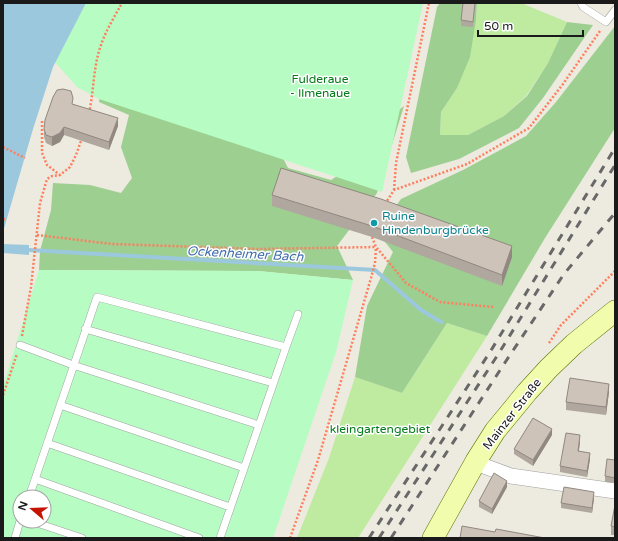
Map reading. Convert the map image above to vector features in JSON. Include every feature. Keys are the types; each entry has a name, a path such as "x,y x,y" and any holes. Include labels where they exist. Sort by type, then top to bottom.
{"main road":[{"name":"Mainzer Straße","path":"433,538 476,461 495,431 549,368 574,344 615,311"}],"street":[{"path":"476,461 484,466 511,476 615,491"}],"lane":[{"path":"581,3 583,7 606,22 615,10"},
{"path":"31,489 96,297 286,347"},
{"path":"220,538 298,314"},
{"path":"86,330 273,383"},
{"path":"20,345 73,365 259,425"},
{"path":"60,405 244,468"},
{"path":"47,443 230,507"},
{"path":"35,479 199,538"},
{"path":"52,528 82,538"}],"path":[{"path":"88,117 93,97 96,63 101,44 122,3"},
{"path":"381,210 394,190 396,163 429,3"},
{"path":"394,190 467,164 530,128 606,22"},
{"path":"42,121 42,153 47,165 60,175"},
{"path":"3,395 20,345 32,287 40,203 47,180 52,176 60,175 70,167 81,141"},
{"path":"3,147 25,158"},
{"path":"37,235 112,244 260,249 376,247"},
{"path":"372,237 376,247 406,283 440,302 493,307"},
{"path":"290,538 318,460 371,278 375,263 376,247"}],"green space":[{"name":"Fulderaue - Ilmenaue","path":"3,3 423,3 382,192 99,99 77,87"},
{"path":"440,3 477,3 470,57 457,88 441,112 440,135 468,135 504,116 527,96 548,63 567,22 593,25 543,98 519,128 459,159 411,173 406,157 437,7"},
{"path":"477,3 521,3 567,22 548,63 526,96 504,116 468,135 440,135 441,112 457,88 476,20"},
{"path":"615,26 615,128 545,238 487,336 447,323 402,393 355,377 367,306 393,252 377,232 401,199 463,170 526,136 556,102"},
{"path":"112,34 273,138 288,168 331,180 351,167 391,116 404,106 377,193 337,246 353,280 258,271 39,270 40,251 51,210 53,183 90,185 121,193 132,178 121,147 129,115 99,102"},
{"path":"39,270 258,271 353,280 336,352 273,538 3,538 3,386"},
{"name":"kleingartengebiet","path":"447,323 487,336 358,538 297,538 329,458 355,377 402,393"}],"water":[{"path":"3,3 86,3 53,67 3,232"},
{"path":"3,244 29,245 29,255 3,253"}],"building":[{"path":"463,3 475,3 473,22 461,20"},
{"path":"63,89 71,91 73,98 72,104 118,118 109,142 64,127 60,133 52,137 46,135 44,129 45,120 53,97 57,90"},
{"name":"Ruine Hindenburgbrücke","path":"281,168 381,199 512,246 502,275 372,226 272,195"},
{"path":"570,378 609,384 606,407 566,402"},
{"path":"533,418 552,429 533,460 514,449"},
{"path":"566,433 580,435 578,451 590,453 587,471 560,466"},
{"path":"607,459 615,460 615,478 605,476"},
{"path":"494,473 507,481 492,509 479,501"},
{"path":"564,487 594,492 592,508 561,503"},
{"path":"615,505 615,527 611,526"},
{"path":"462,526 495,532 496,529 545,538 460,538"}],"waterway":[{"name":"Ockenheimer Bach","path":"29,250 375,270 421,310 441,322"}],"railway":[{"path":"369,538 490,352 615,148"},
{"path":"379,538 499,353 615,165"},
{"path":"391,538 564,274 615,213"}],"place":[{"name":"Ruine Hindenburgbrücke","path":"374,223"}]}
